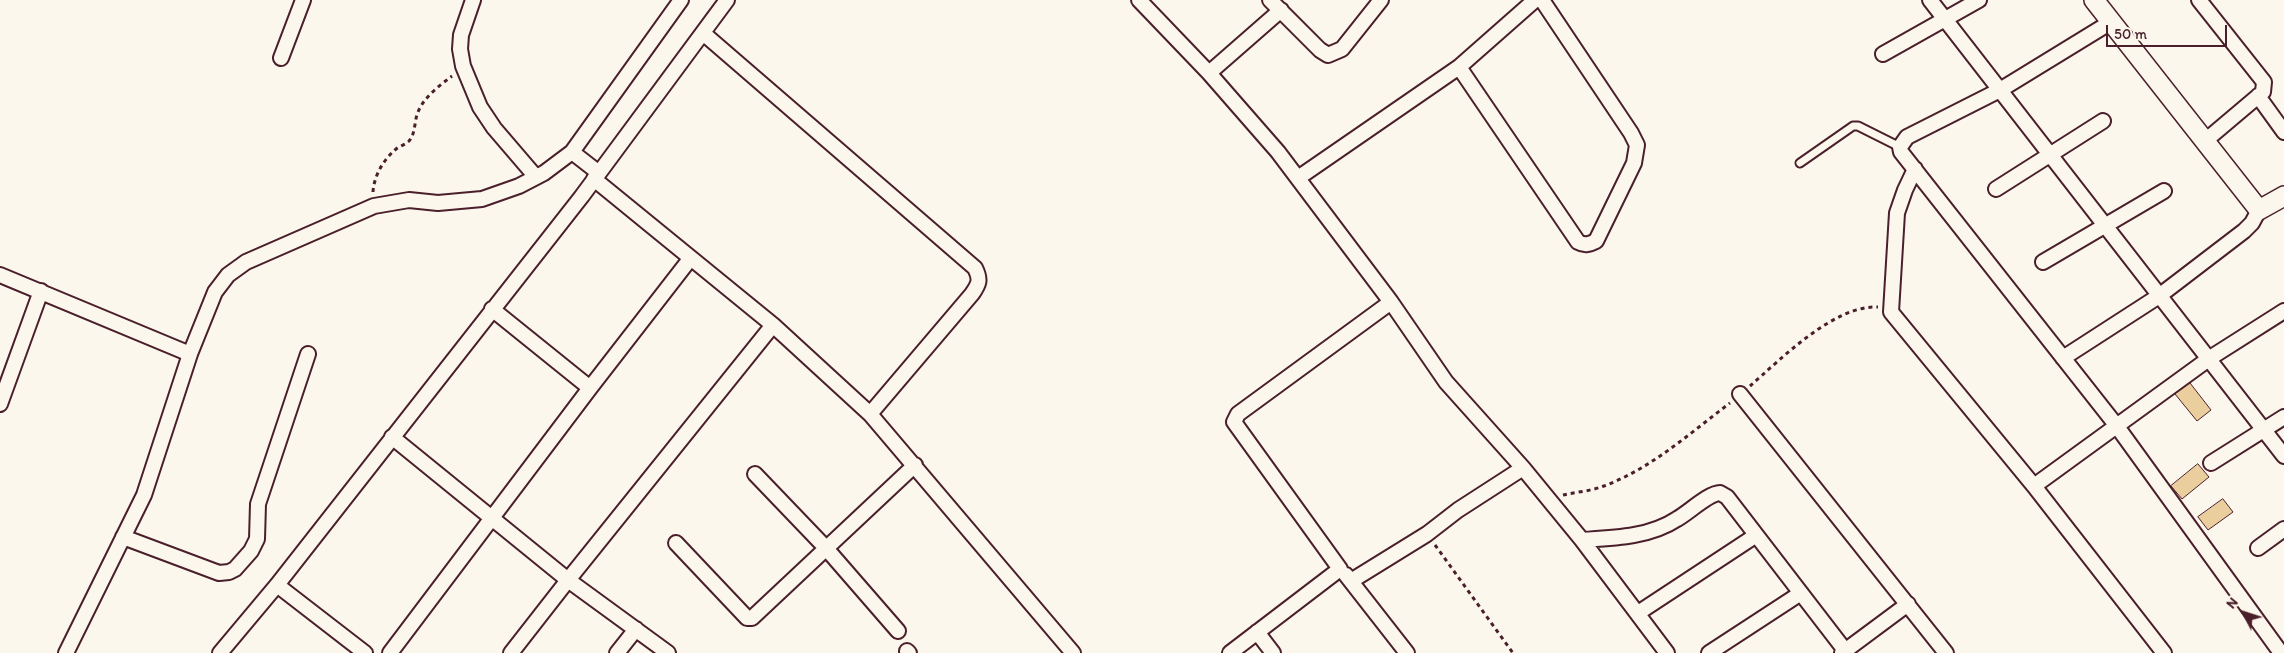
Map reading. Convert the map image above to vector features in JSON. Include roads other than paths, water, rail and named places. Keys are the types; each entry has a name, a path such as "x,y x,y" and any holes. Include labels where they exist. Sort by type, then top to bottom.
{"street":[{"path":"281,58 303,0"},
{"path":"473,0 461,35 460,49 463,66 480,107 494,128 536,177"},
{"path":"66,653 144,495 190,354 215,292 228,275 246,262 374,206 408,200 438,203 482,199 519,186 536,177 572,152 681,0"},
{"path":"220,653 277,585 597,176 727,0"},
{"path":"1139,0 1209,74 1283,157 1391,302 1446,382 1548,498 1667,653"},
{"path":"1270,0 1320,50 1328,55 1342,49 1381,0"},
{"path":"1298,178 1459,67 1535,0"},
{"path":"1459,67 1578,242 1583,245 1596,240 1634,163 1637,145 1631,133 1542,0"},
{"path":"1930,0 2159,296 2210,358 2284,456"},
{"path":"1883,54 1979,0"},
{"path":"2094,0 2259,210"},
{"path":"2199,0 2264,82 2263,92 2205,141"},
{"path":"1209,74 1280,10"},
{"path":"2111,22 2000,90 1907,137 1900,147 1901,152 2116,425 2281,653"},
{"path":"703,33 975,268 980,278 979,284 972,294 870,414"},
{"path":"2258,96 2284,132"},
{"path":"1996,189 2103,121"},
{"path":"572,152 690,259 773,325 870,414 1073,653"},
{"path":"1915,169 1897,213 1891,312 2034,486 2164,653"},
{"path":"2043,262 2106,227 2164,191"},
{"path":"2063,358 2159,296 2244,231 2252,223 2259,210 2284,196"},
{"path":"390,653 690,259"},
{"path":"0,275 190,354"},
{"path":"0,404 41,291"},
{"path":"1391,302 1238,414 1234,422 1340,569 1407,653"},
{"path":"492,309 590,388"},
{"path":"2034,486 2210,358 2284,311"},
{"path":"512,653 568,580 773,325"},
{"path":"123,537 219,573 229,572 242,562 251,551 257,539 258,504 308,354"},
{"path":"1740,394 1946,653"},
{"path":"2211,463 2284,417"},
{"path":"392,436 568,580 668,653"},
{"path":"676,543 749,619 755,616 825,547 915,465"},
{"path":"1351,581 1427,534 1458,510 1523,468"},
{"path":"755,474 825,547 898,631"},
{"path":"1582,540 1625,537 1654,530 1675,521 1715,493 1720,493 1727,497 1845,652 1908,604"},
{"path":"2258,548 2284,529"},
{"path":"1638,613 1756,536"},
{"path":"1230,653 1340,569"},
{"path":"277,585 365,653"},
{"path":"1709,653 1801,593"},
{"path":"617,653 636,629"},
{"path":"1257,632 1272,653"}],"lane":[{"path":"1800,163 1853,126 1858,126 1900,147"}]}
